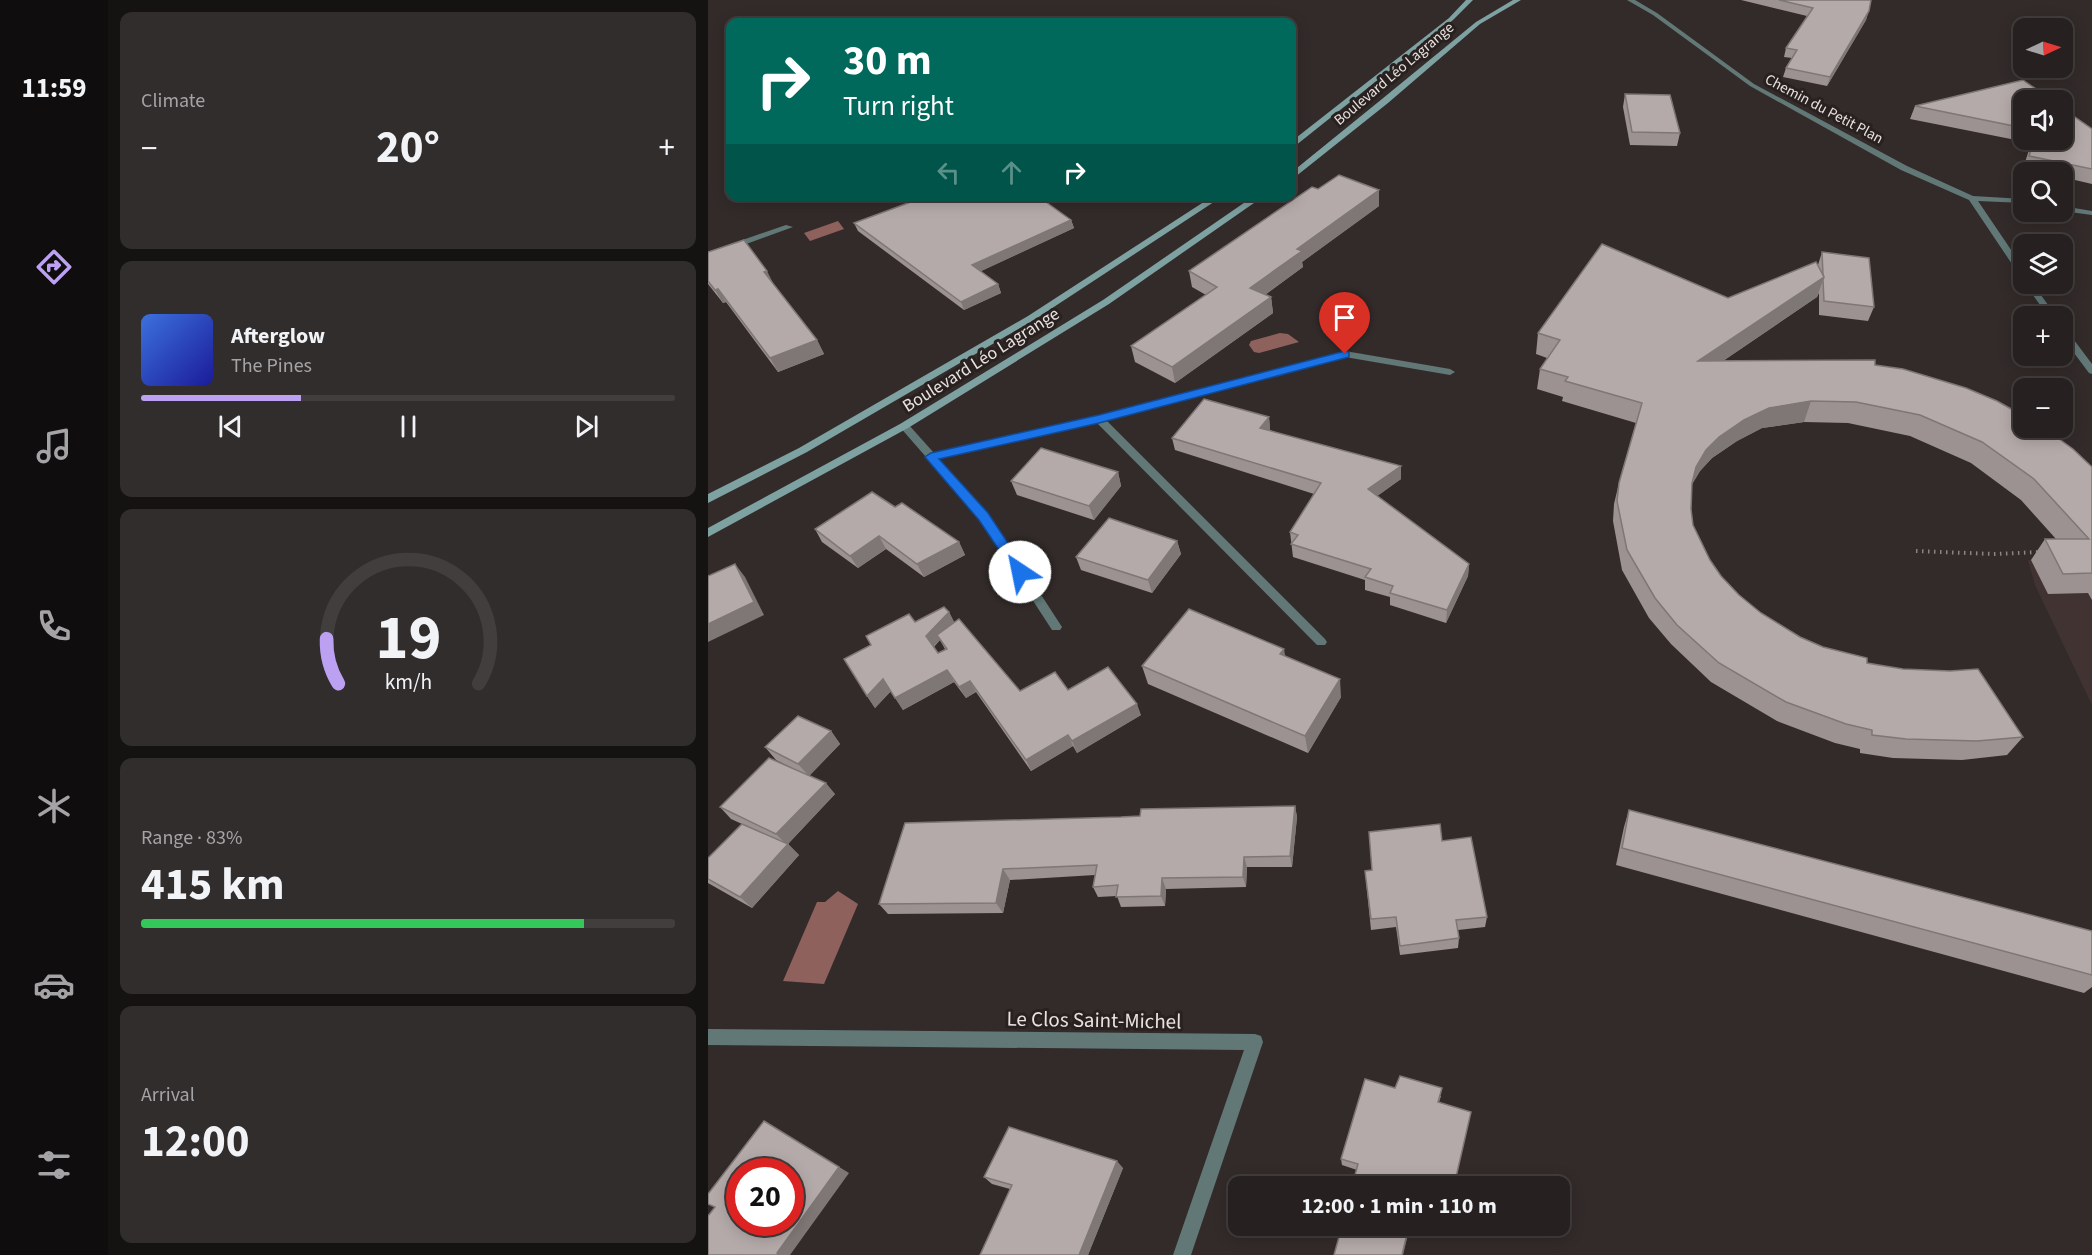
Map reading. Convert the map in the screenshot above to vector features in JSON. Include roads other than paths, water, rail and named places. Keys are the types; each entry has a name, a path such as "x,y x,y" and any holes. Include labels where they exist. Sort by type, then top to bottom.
{"main road":[{"name":"Boulevard Léo Lagrange","path":"1296,141 1451,20 1470,0"},
{"name":"Boulevard Léo Lagrange","path":"1296,172 1478,23 1518,0"},
{"name":"Boulevard Léo Lagrange","path":"708,499 803,450 1023,323 1211,201"},
{"name":"Boulevard Léo Lagrange","path":"708,533 904,426 1106,302 1253,201"}],"street":[{"name":"Chemin du Petit Plan","path":"1630,0 1655,14 1752,86 1904,168 1972,198 2013,200"},
{"path":"1972,198 2013,260"},
{"path":"2073,210 2092,213"},
{"path":"708,255 789,227"},
{"path":"2073,345 2092,371"},
{"path":"931,457 1099,419 1345,354 1450,372"},
{"path":"1099,419 1321,642"},
{"path":"904,426 984,516 1056,627"},
{"name":"Le Clos Saint-Michel","path":"708,1037 1255,1042 1182,1255"}]}
